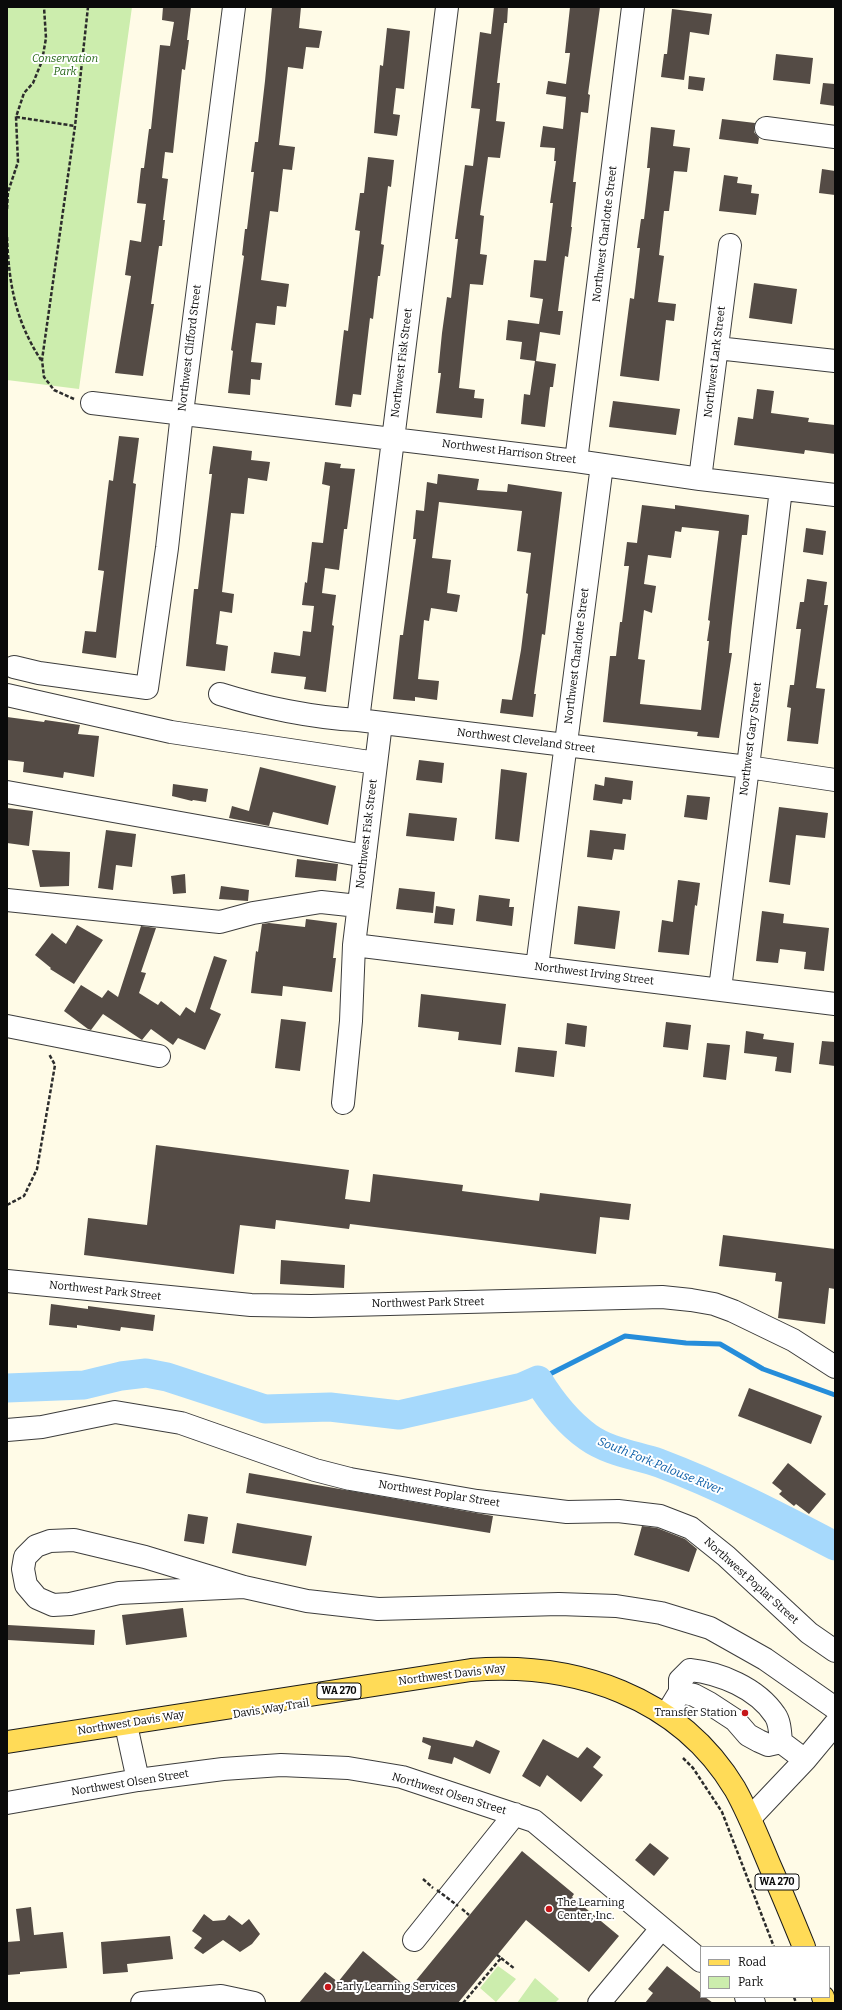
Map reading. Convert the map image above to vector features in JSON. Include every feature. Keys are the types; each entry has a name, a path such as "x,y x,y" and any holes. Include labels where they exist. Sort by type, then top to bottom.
{"main road":[{"name":"Northwest Davis Way","path":"7,1742 472,1670 504,1668 565,1674 621,1691 666,1715 694,1738 717,1763 734,1788 750,1818 804,1946"}],"street":[{"name":"Northwest Clifford Street","path":"14,667 39,674 146,688 167,548 182,413 234,7"},
{"name":"Northwest Fisk Street","path":"358,720 446,7"},
{"name":"Northwest Charlotte Street","path":"576,460 633,7"},
{"path":"766,128 835,137"},
{"name":"Northwest Lark Street","path":"700,479 730,245"},
{"path":"717,348 835,361"},
{"name":"Northwest Harrison Street","path":"92,403 576,460 700,479 835,495"},
{"name":"Northwest Charlotte Street","path":"537,967 602,464"},
{"name":"Northwest Gary Street","path":"720,989 748,767 780,489"},
{"name":"Northwest Cleveland Street","path":"220,694 243,702 337,719 358,720 748,767 835,780"},
{"path":"7,695 171,732 376,763"},
{"name":"Northwest Fisk Street","path":"343,1103 351,1021 354,945 381,723"},
{"path":"7,792 365,856"},
{"path":"7,900 220,922 253,913 321,902 358,906"},
{"name":"Northwest Irving Street","path":"354,945 835,1004"},
{"path":"7,1026 159,1056"},
{"name":"Northwest Park Street","path":"7,1281 251,1305 312,1306 662,1297 691,1300 714,1304 733,1311 793,1340 835,1367"},
{"name":"Northwest Poplar Street","path":"7,1430 42,1427 114,1412 181,1423 315,1470 350,1479 477,1501 567,1512 618,1512 660,1516 690,1528 726,1556 809,1633 835,1650"},
{"path":"244,1587 119,1593 70,1604 53,1605 37,1598 26,1585 23,1569 25,1557 36,1546 50,1541 74,1540 145,1557 244,1587 307,1601 378,1609 559,1604 616,1606 661,1613 710,1628 765,1659 835,1708"},
{"path":"666,1715 680,1692 680,1680 690,1670 708,1671 729,1678 763,1701 776,1715 780,1727 781,1742 805,1760"},
{"path":"680,1692 694,1694 709,1703 735,1720 748,1735 759,1741 768,1745 781,1742"},
{"path":"126,1724 138,1780"},
{"path":"750,1818 805,1760 835,1724"},
{"name":"Northwest Olsen Street","path":"7,1803 138,1780 223,1769 281,1765 348,1768 402,1777 534,1821 700,1960"},
{"path":"414,1940 515,1814"},
{"path":"599,2003 661,1929"},
{"path":"142,2003 221,1996 254,2003"}],"path":[{"path":"7,209 8,192 18,162 16,117 24,92 33,84 42,61 46,38 44,7"},
{"path":"88,7 75,126 42,360 44,377 54,390 70,398 92,403"},
{"path":"16,117 75,126"},
{"path":"7,237 12,295 22,327 42,360"},
{"path":"7,1205 24,1196 37,1169 52,1086 55,1065 35,1032"},
{"path":"678,1752 693,1768 722,1812 774,1946"},
{"path":"423,1880 458,1906"},
{"path":"497,1954 515,1969"},
{"path":"463,2003 501,1958"}],"green space":[{"name":"Conservation Park","path":"7,7 132,7 79,389 7,380"},
{"path":"498,1966 516,1979 496,2002 480,1988"},
{"path":"535,1978 559,1999 555,2003 517,2003"}],"building":[{"path":"163,7 191,7 187,40 189,40 185,70 182,69 173,153 165,152 162,178 168,179 163,220 165,220 162,246 159,246 151,304 154,304 143,376 115,373 131,276 125,275 130,240 141,242 146,204 137,203 141,168 144,168 149,129 151,129 160,45 170,46 174,22 162,20"},
{"path":"272,7 301,7 299,28 322,31 319,48 306,47 303,69 288,67 279,145 295,147 292,170 283,169 278,212 270,211 261,280 289,284 286,307 277,306 275,325 256,323 251,362 262,363 260,380 251,379 250,395 228,393 233,351 231,350 244,256 242,255 245,229 247,229 254,172 251,172 255,142 258,142"},
{"path":"494,7 508,7 507,23 504,23 497,83 500,83 496,121 505,122 500,158 488,157 480,215 484,216 480,254 487,255 483,285 470,284 459,388 475,390 474,398 484,399 482,418 436,413 441,373 438,373 442,333 447,297 451,298 458,239 455,239 465,165 473,166 480,109 471,108 480,32 491,34"},
{"path":"570,7 600,7 588,94 590,95 588,113 581,112 573,182 576,182 572,227 568,257 565,256 558,311 563,311 560,335 540,332 536,361 556,364 553,387 550,387 545,427 521,424 524,394 530,395 535,361 520,359 522,342 506,340 508,320 539,324 543,299 530,297 534,260 546,261 553,203 550,203 556,161 554,161 555,148 540,147 543,126 563,129 566,97 546,94 548,81 566,84 570,53 565,53"},
{"path":"672,9 712,14 709,35 690,32 684,80 661,77 664,54 667,54"},
{"path":"387,28 410,31 404,89 396,88 393,114 400,115 397,136 374,133 380,65 383,66"},
{"path":"776,54 813,58 810,84 773,80"},
{"path":"689,76 705,78 703,91 688,89"},
{"path":"823,83 835,84 835,106 820,104"},
{"path":"722,119 755,123 754,132 759,138 758,144 719,139"},
{"path":"651,127 675,130 673,146 690,148 687,172 674,171 669,211 664,211 659,255 664,256 658,302 676,304 674,321 666,320 659,381 620,376 630,298 634,299 640,248 637,248 641,219 644,219 650,168 647,168"},
{"path":"368,157 394,160 391,187 388,186 381,244 384,245 380,276 378,276 373,319 370,318 361,395 353,394 351,407 335,405 344,330 348,331 360,231 355,230 360,193 364,193"},
{"path":"822,169 835,171 835,195 819,193"},
{"path":"724,175 738,177 737,183 752,185 751,193 759,194 756,215 719,211"},
{"path":"754,283 797,289 792,324 749,318"},
{"path":"757,389 774,391 771,413 809,418 808,422 835,425 835,454 805,450 804,454 734,445 738,417 753,419"},
{"path":"613,401 680,409 676,435 609,427"},
{"path":"119,436 139,438 133,483 136,484 116,658 82,653 85,631 96,632 104,571 98,570 109,480 113,481"},
{"path":"213,446 252,451 251,460 270,462 267,481 248,478 244,514 231,513 222,592 234,594 232,613 220,611 216,644 228,646 225,671 186,666 194,589 198,589 212,474 209,474"},
{"path":"325,462 341,464 340,468 355,469 347,529 344,529 339,570 325,568 322,593 336,595 326,692 304,689 306,677 271,673 274,652 300,656 303,631 311,632 314,606 302,605 305,582 307,583 312,542 323,543 330,486 322,484"},
{"path":"438,474 479,479 477,490 507,492 508,484 562,492 545,635 542,634 534,694 536,694 533,717 500,713 502,699 512,700 521,650 528,594 526,593 531,553 517,551 522,511 439,502 432,558 451,560 447,593 460,595 457,612 431,608 429,621 424,620 418,679 439,681 437,700 415,697 415,701 393,699 400,635 403,635 416,539 413,539 416,510 424,511 427,482 437,484"},
{"path":"642,505 675,509 675,505 749,515 747,535 742,535 729,653 732,653 719,738 697,736 698,732 603,722 610,656 616,656 620,622 622,622 629,566 624,566 627,542 637,543","holes":["682,527 719,531 708,620 710,621 707,641 709,641 701,710 640,704 645,660 638,659 644,610 652,613 656,586 644,584 648,555 671,558 675,531 681,532"]},
{"path":"806,528 826,531 823,555 803,552"},
{"path":"807,579 827,582 824,605 828,605 816,688 825,689 818,744 787,741 791,708 787,707 790,685 794,685 801,629 796,629 800,602 804,602"},
{"path":"7,717 80,725 78,734 99,736 94,777 64,772 63,778 23,772 24,762 7,760"},
{"path":"419,760 444,763 442,783 416,780"},
{"path":"260,767 336,786 328,825 273,812 269,826 229,818 232,806 249,811"},
{"path":"501,769 527,773 519,842 495,839"},
{"path":"605,777 633,781 631,800 623,799 622,804 593,800 595,784 604,786"},
{"path":"173,784 208,789 206,802 192,801 172,796"},
{"path":"687,795 710,797 707,820 684,817"},
{"path":"779,807 828,813 825,838 796,835 790,885 769,882"},
{"path":"7,808 33,811 29,846 7,843"},
{"path":"409,813 457,818 454,841 406,836"},
{"path":"106,830 136,834 132,867 116,865 113,890 98,888"},
{"path":"590,830 626,834 624,850 614,849 612,860 587,857"},
{"path":"32,850 70,852 69,886 40,887"},
{"path":"297,859 338,864 336,881 295,877"},
{"path":"185,874 186,893 173,894 171,876"},
{"path":"678,880 700,883 697,906 695,905 689,955 658,952 662,920 673,922"},
{"path":"221,886 249,890 248,901 219,899"},
{"path":"399,888 435,892 433,913 396,909"},
{"path":"479,895 510,899 509,907 514,907 512,926 476,921"},
{"path":"436,906 455,909 453,925 434,923"},
{"path":"578,906 620,911 615,949 574,944"},
{"path":"762,911 784,914 783,923 829,928 824,971 804,969 806,952 780,949 778,963 756,961"},
{"path":"306,919 337,923 333,958 336,958 332,992 283,986 282,996 251,993 256,951 258,952 262,924 269,923 305,927"},
{"path":"77,925 103,940 74,984 50,969 51,968 35,955 52,933 66,944"},
{"path":"141,926 156,928 141,972 146,973 139,993 158,1005 161,1001 180,1016 186,1007 195,1013 214,956 227,960 210,1009 221,1014 205,1050 178,1038 173,1045 151,1029 142,1040 103,1014 91,1030 64,1011 81,985 102,998 108,990 118,997"},
{"path":"421,994 506,1004 501,1045 458,1040 459,1032 418,1027"},
{"path":"281,1019 306,1022 300,1071 275,1068"},
{"path":"666,1022 691,1025 688,1050 663,1047"},
{"path":"567,1023 587,1026 585,1047 565,1044"},
{"path":"746,1031 764,1034 763,1039 794,1043 791,1073 775,1071 777,1057 744,1053"},
{"path":"822,1041 835,1042 835,1066 819,1064"},
{"path":"707,1043 730,1045 726,1080 703,1077"},
{"path":"518,1047 557,1051 554,1077 515,1072"},
{"path":"156,1145 349,1170 345,1199 370,1202 373,1174 463,1185 462,1191 539,1201 540,1193 631,1204 629,1220 600,1217 596,1254 350,1224 349,1229 276,1220 275,1229 240,1225 234,1274 84,1255 88,1218 147,1225"},
{"path":"723,1235 835,1249 835,1289 829,1288 825,1324 778,1318 782,1282 775,1281 776,1273 719,1266"},
{"path":"281,1260 345,1265 344,1288 280,1284"},
{"path":"51,1304 88,1309 88,1306 155,1315 153,1331 121,1327 120,1331 77,1325 77,1328 49,1325"},
{"path":"749,1388 822,1416 811,1444 738,1416"},
{"path":"788,1463 826,1494 809,1514 796,1504 794,1506 779,1494 782,1491 772,1483"},
{"path":"249,1473 493,1516 490,1533 246,1493"},
{"path":"188,1514 208,1517 204,1544 184,1541"},
{"path":"237,1523 312,1536 306,1566 232,1553"},
{"path":"642,1526 657,1528 685,1539 697,1549 689,1572 634,1555"},
{"path":"183,1608 187,1637 126,1645 122,1615"},
{"path":"8,1625 95,1630 94,1645 8,1640"},
{"path":"423,1737 473,1747 476,1740 500,1751 490,1774 454,1757 452,1764 428,1759 431,1746 422,1742"},
{"path":"543,1739 578,1758 587,1747 601,1757 593,1767 603,1775 581,1802 547,1775 540,1787 522,1776"},
{"path":"650,1843 669,1858 654,1876 635,1860"},
{"path":"522,1851 574,1894 572,1897 619,1936 589,1972 526,1920 458,2003 299,2003 325,1972 338,1982 363,1951 409,1989"},
{"path":"31,1907 34,1935 63,1932 67,1968 20,1972 20,1974 7,1975 7,1942 20,1941 16,1909"},
{"path":"204,1914 213,1921 225,1920 229,1915 242,1925 249,1919 260,1934 252,1944 240,1952 223,1940 203,1954 194,1948 202,1938 192,1931"},
{"path":"170,1936 173,1959 127,1964 128,1972 103,1974 101,1942"},
{"path":"667,1966 700,1992 700,1998 706,1998 713,2003 645,2003 653,1993 648,1989"}],"waterway":[{"path":"538,1380 625,1336 686,1343 720,1344 763,1369 835,1395"},
{"name":"South Fork Palouse River","path":"7,1388 84,1385 121,1376 146,1373 167,1377 265,1409 330,1407 399,1415 522,1387 538,1380 548,1396 566,1418 580,1431 596,1442 613,1450 659,1463 704,1481 835,1546"}],"place":[{"name":"Transfer Station","path":"745,1713"},
{"name":"The Learning Center, Inc.","path":"549,1909"},
{"name":"Early Learning Services","path":"328,1987"}]}
